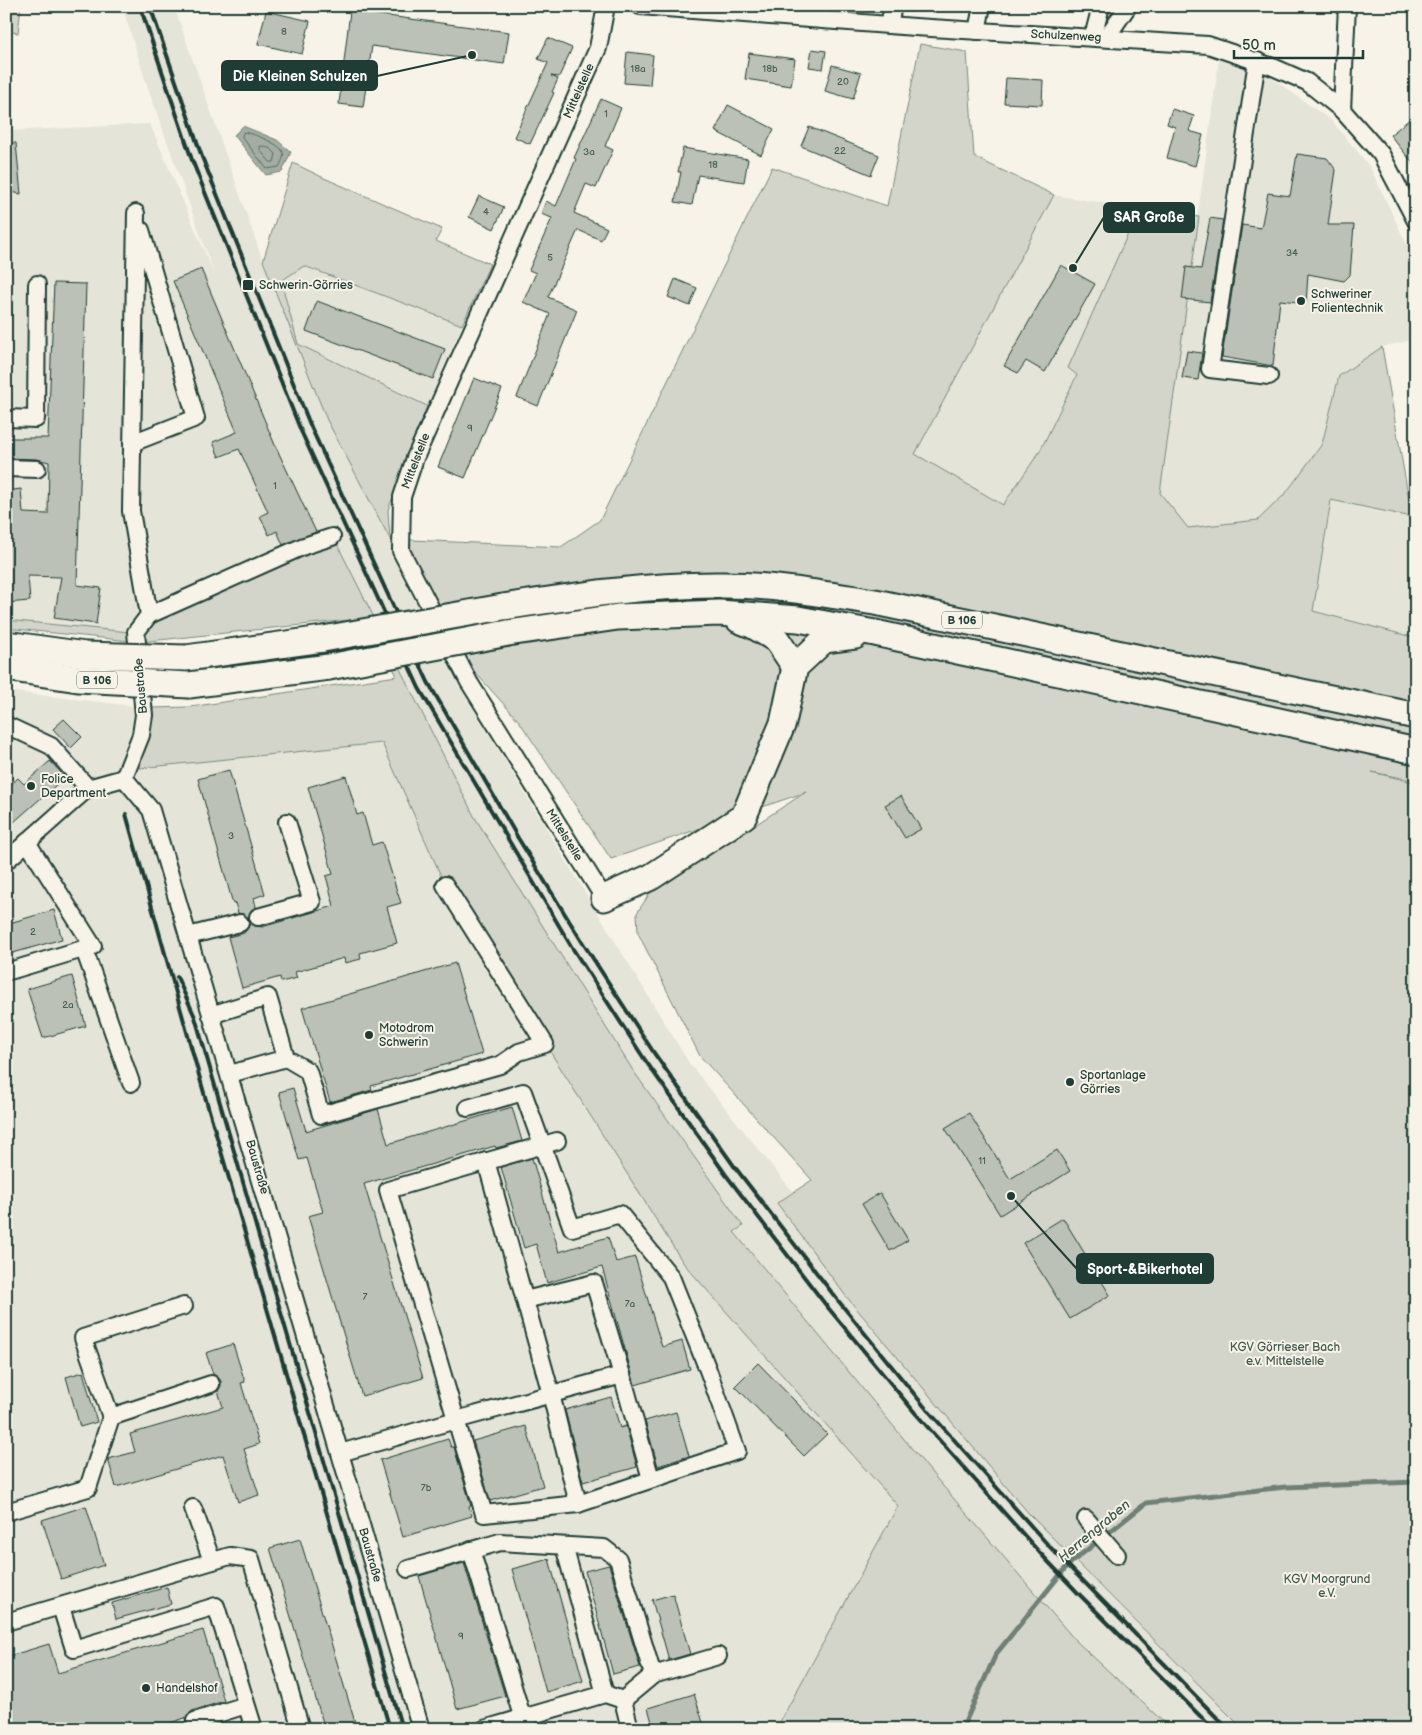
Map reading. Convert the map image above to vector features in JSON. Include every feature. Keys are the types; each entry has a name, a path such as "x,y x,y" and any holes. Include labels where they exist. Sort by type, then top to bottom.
{"highway":[{"name":"B 106","path":"6,644 85,655 186,658 323,639 503,607 612,591 717,585 798,590 875,602 1416,716"},
{"path":"719,613 754,626 777,640 795,667"},
{"name":"B 106","path":"6,668 78,679 189,685 329,667 508,633 618,617 719,613 798,619 875,633 1416,751"},
{"path":"604,898 651,877 744,816 783,723 795,667 824,640 875,633"}],"street":[{"name":"Mittelstelle","path":"604,898 469,682 401,552 402,497 415,458 598,48 606,6"},
{"name":"Schulzenweg","path":"640,6 687,8 889,25 1208,45 1307,82 1342,110 1381,154 1416,221"},
{"path":"889,25 893,6"},
{"path":"977,31 982,6"},
{"path":"1100,38 1101,6"},
{"path":"1100,38 1128,6"},
{"path":"1342,110 1347,6"},
{"path":"1257,62 1210,368 1269,376"},
{"path":"132,443 196,418 136,213 130,511 149,615 304,546 332,537"},
{"path":"6,418 36,420 37,284"},
{"path":"6,468 37,469"},
{"name":"Baustraße","path":"149,615 136,632 144,715 141,735 124,778 151,810 421,1729"},
{"path":"6,725 51,746 88,788"},
{"path":"6,861 88,788 124,778"},
{"path":"258,917 312,902 287,822"},
{"path":"6,972 93,946 27,842"},
{"path":"212,1015 268,997 286,1058 308,1071 321,1115 500,1065 519,1052 545,1044 445,885"},
{"path":"188,936 240,922"},
{"path":"84,948 131,1083"},
{"path":"230,1074 286,1058"},
{"path":"468,1108 523,1092 549,1143 572,1228 620,1214 671,1277 708,1370 737,1451 578,1504 484,1514 388,1190 549,1143"},
{"path":"486,1161 551,1394 578,1504"},
{"path":"525,1300 594,1283 651,1479"},
{"path":"6,1512 88,1488 111,1416 83,1338 184,1306"},
{"path":"340,1453 622,1375"},
{"path":"111,1416 211,1384"},
{"path":"194,1508 212,1561"},
{"path":"1086,1519 1117,1555"},
{"path":"408,1569 500,1542 604,1548 618,1559 653,1675"},
{"path":"564,1546 605,1694"},
{"path":"471,1550 525,1723"},
{"path":"6,1622 230,1556 251,1559 301,1729"},
{"path":"61,1606 74,1649 216,1606 254,1729"},
{"path":"623,1700 653,1675 718,1656"},
{"path":"484,1729 525,1723 605,1694 623,1700"},
{"path":"623,1700 630,1729"},
{"path":"197,1729 195,1721 246,1705"}],"shaded area":[{"path":"122,6 174,6 263,261 294,331 281,281 303,266 462,325 427,406 301,345 390,539 399,570 467,698 689,1063 793,1192 778,1203 845,1295 1030,1515 1243,1729 1171,1729 1075,1640 936,1478 734,1232 743,1225 632,1069 474,816 334,538 140,633 6,620 6,131 150,124 215,276 149,91"},
{"name":"Schweriner Folientechnik","path":"1219,59 1263,72 1332,121 1370,167 1416,264 1416,339 1382,347 1339,376 1322,443 1286,494 1258,520 1188,529 1160,494"},
{"path":"1054,195 1139,209 1068,368 1077,375 1040,451 1003,505 914,454"},
{"path":"1331,500 1412,517 1416,516 1416,638 1313,611"},
{"path":"6,691 150,708 140,768 382,742 445,885 684,1264 898,1506 776,1729 6,1729"}],"green space":[{"path":"6,6 21,6 18,33 6,31"},
{"path":"920,44 967,52 974,157 1054,195 915,454 1003,505 1040,451 1077,375 1068,368 1139,209 1199,217 1160,493 1188,528 1258,520 1286,493 1322,444 1339,376 1382,347 1412,517 1331,500 1313,611 1416,638 1416,781 1372,772 1416,783 1416,1729 1243,1729 1030,1515 845,1295 777,1203 812,1180 700,1056 638,933 637,913 650,893 806,792 611,859 519,721 473,670 464,655 511,647 501,597 432,605 390,539 561,547 600,520 772,167 887,206"},
{"path":"293,163 442,229 436,241 490,264 462,325 304,266 281,281 298,344 427,406 388,510 390,539 327,420 263,261"},
{"path":"334,538 474,816 632,1069 743,1226 734,1232 936,1478 1075,1640 1171,1729 776,1729 898,1506 684,1264 445,885 382,743 140,768 150,708 190,707 397,676 368,618 140,642 6,628 6,620 140,633 153,617"}],"water":[{"path":"243,126 277,140 291,152 282,172 266,175 234,135"}],"building":[{"path":"266,11 310,21 302,54 258,44"},
{"path":"350,11 509,32 504,64 372,46 363,107 339,104"},
{"path":"548,38 572,48 559,77 551,76 558,79 552,92 554,93 530,144 514,137 548,63 538,59"},
{"path":"812,49 826,51 823,69 809,67"},
{"path":"627,52 653,55 650,85 624,83"},
{"path":"749,53 795,59 791,86 745,79"},
{"path":"832,65 861,73 853,99 825,91"},
{"path":"1006,78 1043,80 1042,105 1004,103"},
{"path":"601,99 621,108 605,146 613,150 596,188 586,184 574,213 607,228 601,240 578,230 548,297 577,310 538,406 517,397 550,314 523,302 536,273 529,270 552,218 541,214 546,201 556,206 576,159 574,158"},
{"path":"728,105 774,129 761,155 715,131"},
{"path":"1172,109 1194,116 1189,131 1203,135 1195,166 1167,158 1175,127 1167,124"},
{"path":"1416,114 1416,167 1390,135"},
{"path":"809,127 879,155 871,175 801,146"},
{"path":"6,143 16,143 21,194 6,191"},
{"path":"683,148 748,159 744,182 698,175 692,205 675,202 681,172 678,172"},
{"path":"1297,154 1327,158 1336,170 1328,225 1354,225 1350,275 1344,281 1308,274 1306,303 1280,300 1273,366 1222,357 1242,225 1261,228 1268,193 1290,196"},
{"path":"479,196 504,207 494,229 469,217"},
{"path":"1210,218 1223,220 1210,302 1182,299 1186,267 1201,269"},
{"path":"1061,265 1095,284 1045,372 1026,361 1018,373 1004,366"},
{"path":"201,269 275,445 316,532 283,545 277,531 269,535 260,516 268,512 239,449 219,457 213,442 237,432 173,281"},
{"path":"675,279 697,288 690,306 668,297"},
{"path":"54,283 86,284 77,585 101,588 96,624 54,618 61,577 28,576 30,601 6,603 6,491 21,489 23,513 48,514 49,462 37,459 6,458 6,438 48,438"},
{"path":"317,301 445,349 433,379 306,331"},
{"path":"1187,351 1202,353 1198,380 1182,378"},
{"path":"474,378 502,389 465,478 438,467"},
{"path":"64,719 82,737 71,748 53,729"},
{"name":"Folice Department","path":"50,761 65,777 6,829 6,789 18,778 24,784"},
{"path":"229,770 265,894 254,898 256,907 251,910 248,918 238,913 235,903 233,904 198,779"},
{"path":"346,776 357,815 363,813 372,845 382,842 401,903 387,907 397,943 360,953 361,959 345,963 344,958 295,972 297,978 281,982 280,977 242,988 228,937 244,933 250,922 255,926 262,927 334,906 326,876 333,874 308,787"},
{"path":"901,796 921,829 905,838 885,805"},
{"path":"54,910 62,939 6,955 6,924"},
{"path":"455,963 482,1054 371,1086 372,1090 330,1102 302,1008"},
{"path":"72,976 86,1026 43,1038 27,989"},
{"path":"293,1088 306,1131 378,1109 388,1144 512,1107 522,1141 496,1148 495,1146 364,1184 423,1378 362,1396 308,1216 323,1212 307,1158 299,1160 279,1092"},
{"path":"969,1113 1010,1179 1057,1150 1070,1171 1000,1215 945,1128"},
{"path":"532,1158 559,1252 608,1237 616,1262 635,1257 662,1347 682,1341 690,1369 635,1385 602,1267 547,1283 536,1244 524,1248 501,1167"},
{"path":"880,1193 908,1240 890,1251 862,1204"},
{"path":"1063,1218 1110,1295 1070,1319 1023,1243"},
{"path":"233,1344 245,1382 241,1383 259,1444 244,1449 259,1495 238,1502 223,1455 116,1487 108,1459 135,1452 130,1434 223,1407 218,1391 221,1381 213,1374 206,1353"},
{"path":"758,1363 827,1434 804,1456 735,1386"},
{"path":"83,1372 97,1422 80,1427 66,1377"},
{"path":"611,1397 620,1428 626,1426 637,1467 583,1482 565,1410"},
{"path":"676,1412 689,1456 658,1466 645,1421"},
{"path":"526,1426 543,1486 490,1501 473,1441"},
{"path":"448,1439 451,1447 454,1447 471,1506 469,1507 472,1516 403,1537 380,1460"},
{"path":"86,1506 104,1565 61,1579 42,1520"},
{"path":"300,1539 357,1729 325,1729 270,1548"},
{"path":"549,1559 583,1681 546,1692 512,1569"},
{"path":"464,1563 505,1696 457,1709 419,1576"},
{"path":"609,1565 640,1667 613,1674 585,1571"},
{"path":"167,1587 171,1604 116,1619 112,1603"},
{"path":"673,1594 690,1654 669,1660 652,1600"},
{"name":"Handelshof","path":"203,1630 224,1701 192,1711 185,1718 170,1723 172,1729 6,1729 6,1657 49,1644 58,1673"},
{"path":"694,1694 705,1729 654,1729 648,1708"}],"waterway":[{"name":"Herrengraben","path":"962,1729 996,1654 1068,1565 1146,1503 1285,1487 1416,1482"}],"railway":[{"path":"140,6 192,160 301,431 419,688 571,946 645,1060 726,1175 825,1304 916,1414 1040,1553 1213,1729"},
{"path":"150,6 202,157 311,427 428,682 518,838 581,940 654,1053 734,1166 836,1298 924,1406 1049,1546 1228,1729"},
{"path":"126,814 204,1093 390,1729"},
{"path":"177,977 195,1017 402,1729"}],"place":[{"name":"Die Kleinen Schulzen","path":"472,55"},
{"name":"SAR Große","path":"1073,268"},
{"name":"Schwerin-Görries","path":"248,285"},
{"name":"Schweriner Folientechnik","path":"1301,301"},
{"name":"Folice Department","path":"31,786"},
{"name":"Motodrom Schwerin","path":"369,1035"},
{"name":"Sportanlage Görries","path":"1070,1082"},
{"name":"Sport-&Bikerhotel","path":"1011,1196"},
{"name":"Handelshof","path":"146,1688"}],"park label":[{"name":"KGV Görrieser Bach e.v. Mittelstelle","path":"1285,1354"},
{"name":"KGV Moorgrund e.V.","path":"1327,1586"}]}
